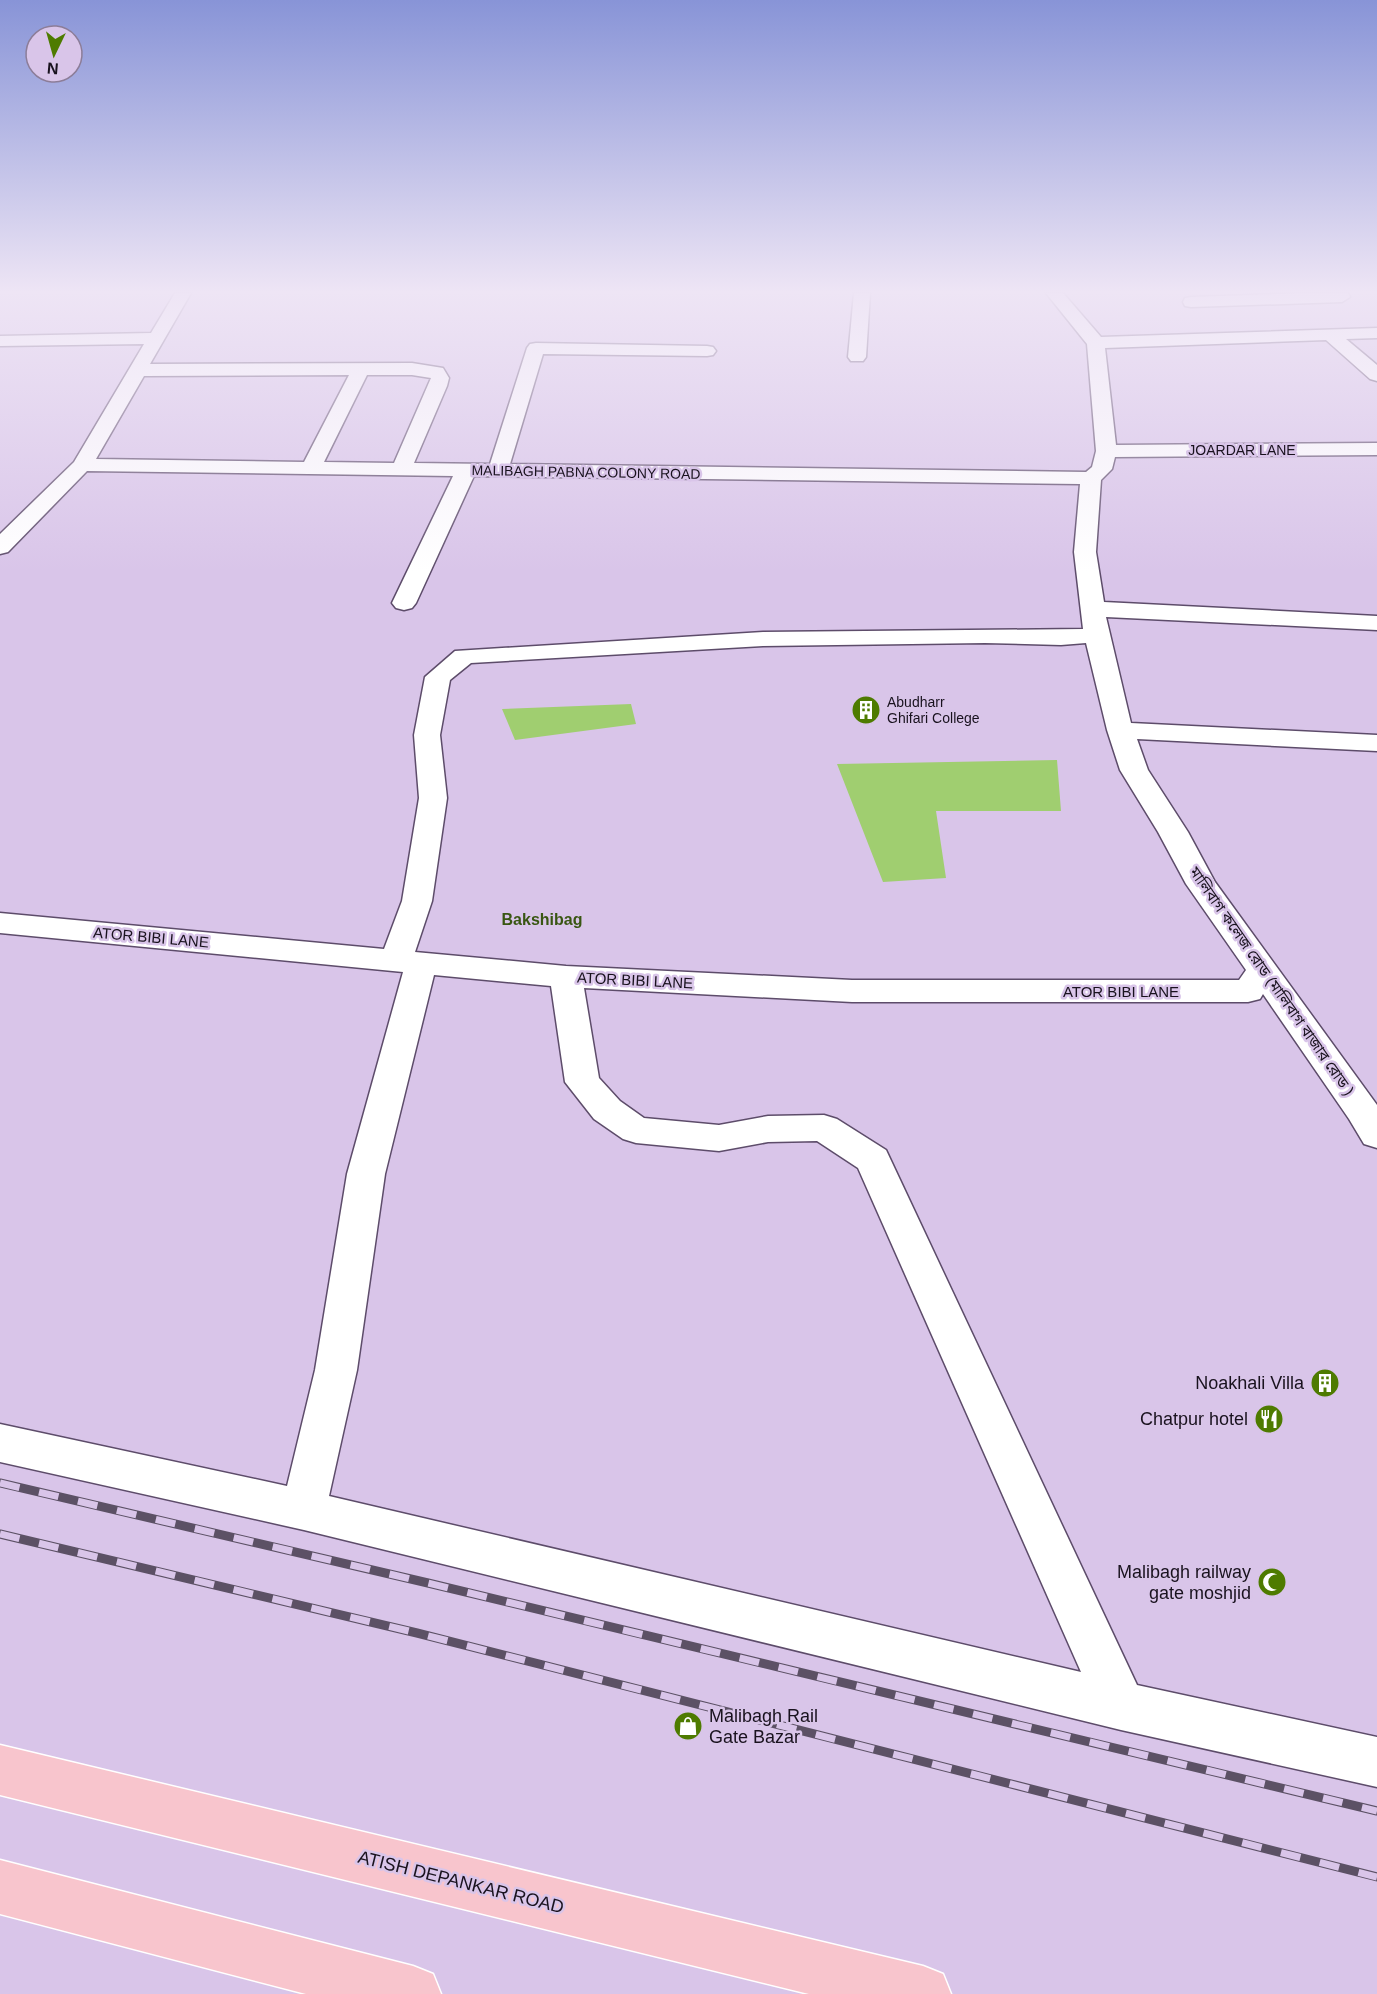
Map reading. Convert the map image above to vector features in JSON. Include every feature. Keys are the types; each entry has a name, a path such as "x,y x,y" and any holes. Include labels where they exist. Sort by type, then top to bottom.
{"main road":[{"name":"ATISH DEPANKAR ROAD","path":"0,1770 923,1994"},
{"path":"0,1887 413,1994"}],"street":[{"path":"0,547 82,465 129,386"},
{"path":"311,468 352,386"},
{"path":"400,470 438,386"},
{"path":"498,471 524,386"},
{"path":"1100,386 1106,451"},
{"name":"JOARDAR LANE","path":"1106,451 1377,449"},
{"name":"মালিবাগ কলেজ রোড (মালিবাগ বাজার রোড )","path":"1106,451 1102,469 1091,478 1085,552 1095,622 1120,730 1134,770 1173,832 1200,884 1372,1118"},
{"name":"MALIBAGH PABNA COLONY ROAD","path":"82,465 1091,478"},
{"path":"404,603 466,471"},
{"path":"304,1510 336,1370 366,1174 408,962 433,798 427,735 438,677 464,656 763,639 985,636 1061,638 1095,622 1377,623"},
{"path":"1120,730 1377,743"},
{"name":"ATOR BIBI LANE","path":"0,923 566,977 852,991 1248,991 1262,971"},
{"path":"566,977 582,1082 607,1110 636,1130 718,1138 768,1129 824,1128 873,1160 1121,1706"},
{"path":"0,1443 304,1510 1121,1706 1377,1762"}],"green space":[{"path":"631,704 636,724 515,740 502,709"},
{"path":"1057,760 1061,811 936,811 946,878 883,882 837,764"}],"railway":[{"path":"0,1483 428,1583 1377,1811"},
{"path":"0,1534 417,1633 1377,1877"}],"place":[{"name":"Abudharr Ghifari College","path":"866,710"},
{"name":"Noakhali Villa","path":"1325,1383"},
{"name":"Chatpur hotel","path":"1269,1419"},
{"name":"Malibagh railway gate moshjid","path":"1272,1582"},
{"name":"Malibagh Rail Gate Bazar","path":"688,1726"}],"district":[{"name":"Bakshibag","path":"542,919"}]}
